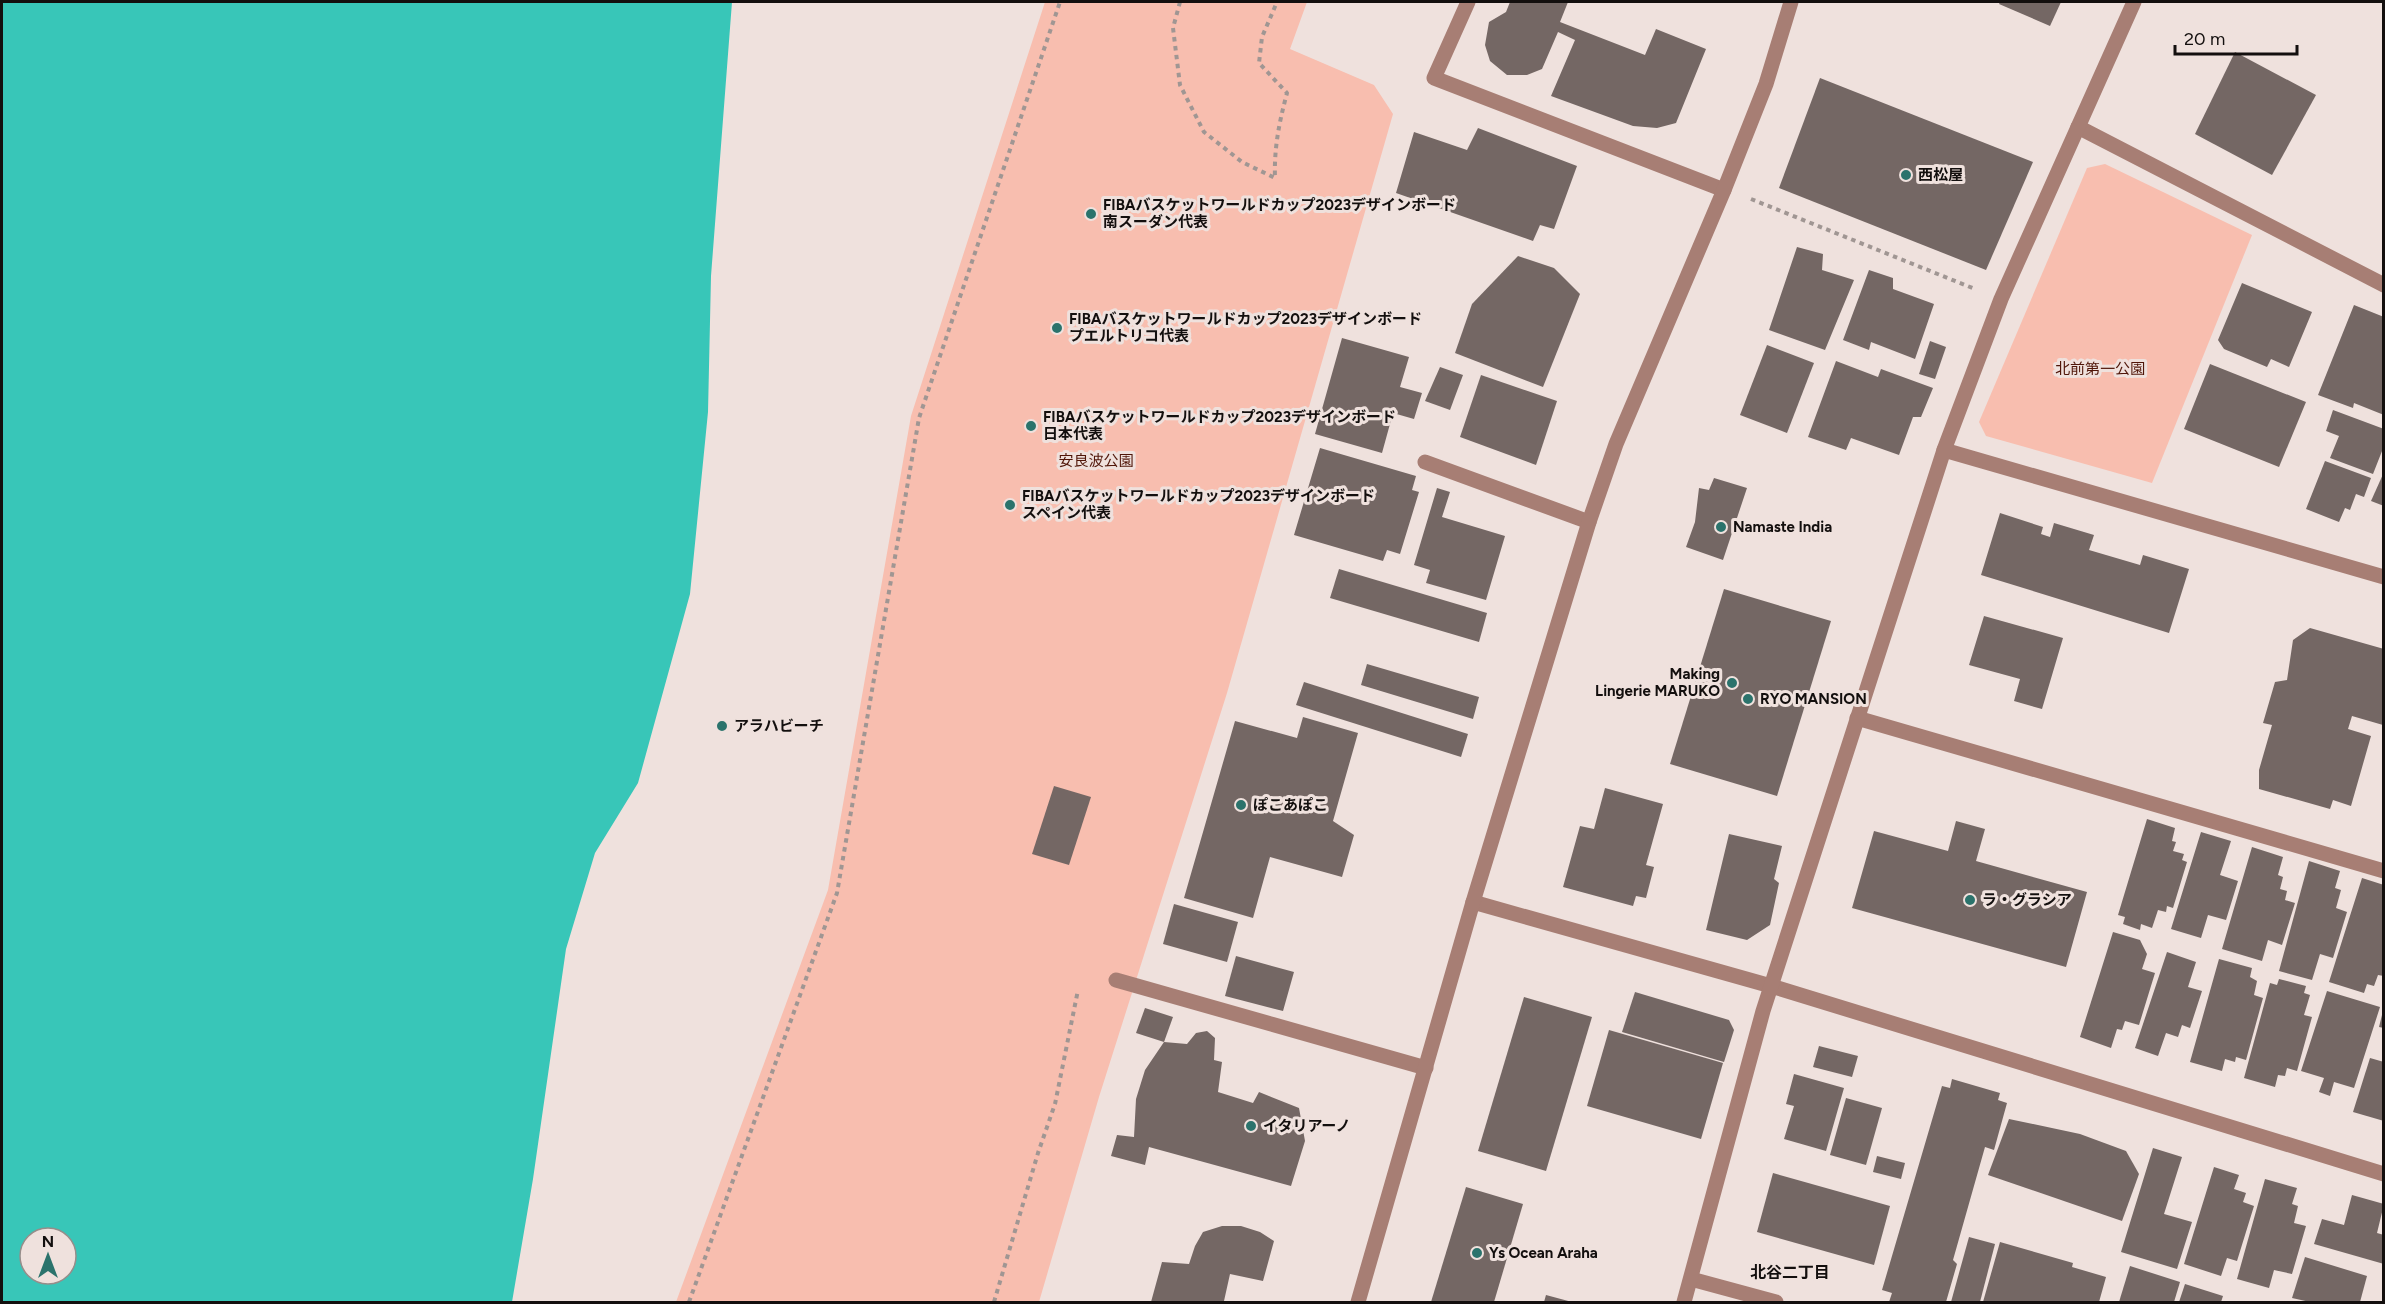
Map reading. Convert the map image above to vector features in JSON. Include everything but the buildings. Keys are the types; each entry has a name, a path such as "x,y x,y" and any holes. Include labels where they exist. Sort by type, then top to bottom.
{"street":[{"path":"1468,2 1434,78 1724,190"},
{"path":"1358,1302 1473,902 1589,522 1616,444 1724,190 1766,84 1791,2"},
{"path":"1684,1302 1771,986 1944,450 2001,299 2134,2"},
{"path":"2078,127 2384,285"},
{"path":"1944,450 2384,577"},
{"path":"1425,462 1589,522"},
{"path":"1857,718 2384,871"},
{"path":"1473,902 1771,986 2384,1174"},
{"path":"1116,980 1426,1068"},
{"path":"1691,1278 1776,1302"}],"path":[{"path":"689,1302 837,893 919,418 1060,2"},
{"path":"1180,2 1173,28 1180,85 1204,132 1242,162 1275,178 1274,151 1277,127 1287,93 1259,63 1262,36 1277,2"},
{"path":"1724,190 1746,196 2001,299"},
{"path":"994,1302 1022,1204 1055,1104 1078,990"}],"green space":[{"name":"安良波公園","path":"1045,2 1307,2 1290,49 1374,85 1393,114 1227,693 1099,1097 1039,1302 676,1302 828,890 911,416"},
{"name":"北前第一公園","path":"2105,164 2252,235 2152,483 1986,436 1979,422 2087,168"}],"water":[{"path":"2,2 732,2 711,276 708,412 690,594 638,783 595,853 566,949 533,1179 512,1302 2,1302"}],"place":[{"name":"西松屋","path":"1906,175"},
{"name":"FIBAバスケットワールドカップ2023デザインボード 南スーダン代表","path":"1091,214"},
{"name":"FIBAバスケットワールドカップ2023デザインボード プエルトリコ代表","path":"1057,328"},
{"name":"FIBAバスケットワールドカップ2023デザインボード 日本代表","path":"1031,426"},
{"name":"FIBAバスケットワールドカップ2023デザインボード スペイン代表","path":"1010,505"},
{"name":"Namaste India","path":"1721,527"},
{"name":"Making Lingerie MARUKO","path":"1732,683"},
{"name":"RYO MANSION","path":"1748,699"},
{"name":"アラハビーチ","path":"722,726"},
{"name":"ぽこあぽこ","path":"1241,805"},
{"name":"ラ・グラシア","path":"1970,900"},
{"name":"イタリアーノ","path":"1251,1126"},
{"name":"Ys Ocean Araha","path":"1477,1253"}],"district":[{"name":"北谷二丁目","path":"1790,1272"}]}
